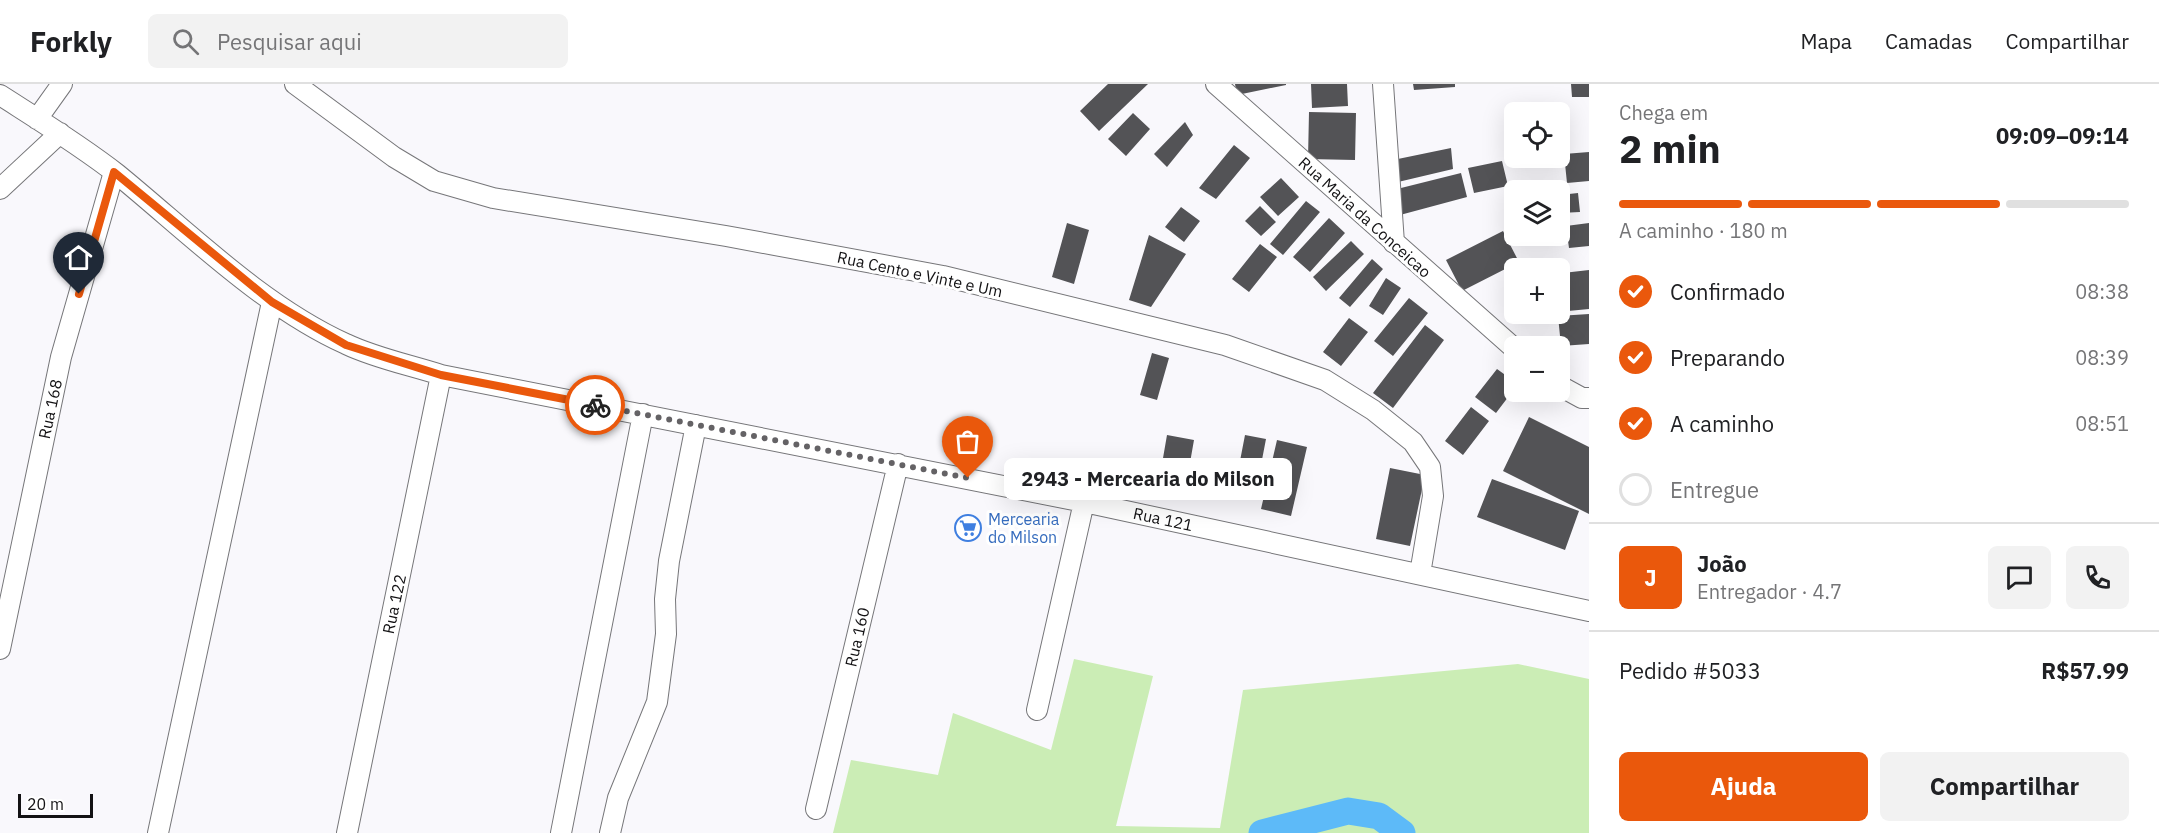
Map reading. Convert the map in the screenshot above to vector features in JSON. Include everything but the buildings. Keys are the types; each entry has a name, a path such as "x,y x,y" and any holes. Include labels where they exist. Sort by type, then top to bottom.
{"street":[{"path":"37,119 62,84"},
{"name":"Rua Cento e Vinte e Um","path":"295,84 394,157 434,181 493,198 726,236 943,276 1225,345 1325,380 1373,410 1413,442 1430,467 1433,496 1420,574"},
{"name":"Rua Maria da Conceicao","path":"1216,84 1504,340"},
{"path":"1383,84 1394,243"},
{"name":"Rua 121","path":"0,95 60,133 114,172 272,302 346,345 441,375 1084,502 1589,611"},
{"path":"0,189 60,133"},
{"name":"Rua 168","path":"0,649 61,357 114,172"},
{"path":"158,833 272,302"},
{"name":"Rua 122","path":"348,833 441,375"},
{"path":"1570,391 1582,398 1589,398"},
{"path":"561,833 643,414"},
{"path":"610,833 618,798 657,702 666,634 665,599 669,561 696,425"},
{"name":"Rua 160","path":"816,809 898,464"},
{"path":"1037,710 1084,502"}],"green space":[{"path":"1074,659 1153,676 1116,826 1220,828 1243,690 1518,664 1589,679 1589,833 833,833 851,760 938,775 953,713 1051,750"}],"waterway":[{"path":"1262,833 1348,811 1379,816 1402,833"}],"way so far":[{"path":"595,405 968,478"}],"place":[{"name":"2943 - Mercearia do Milson","path":"968,478"},
{"name":"Mercearia do Milson","path":"968,528"}],"route":[{"path":"79,294 114,172 272,302 346,345 441,375 595,405"}]}
